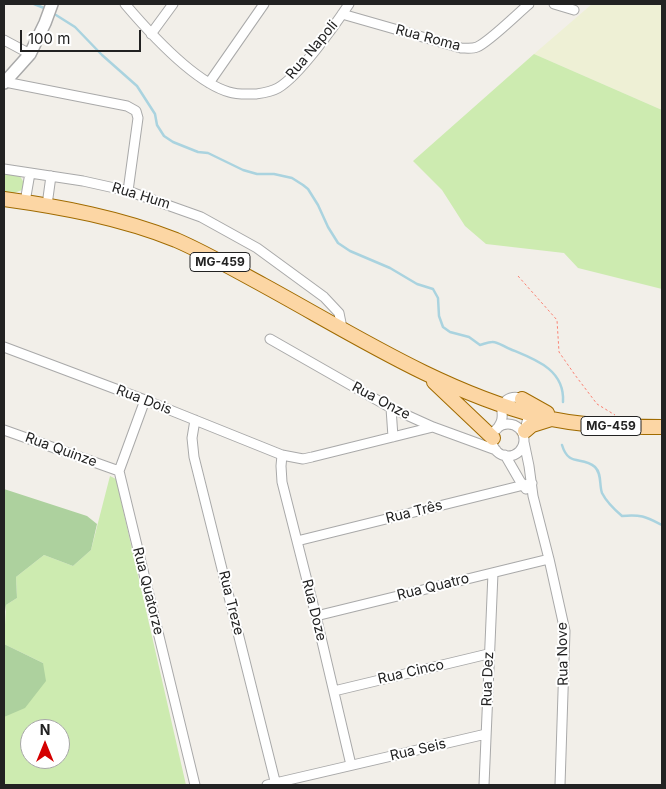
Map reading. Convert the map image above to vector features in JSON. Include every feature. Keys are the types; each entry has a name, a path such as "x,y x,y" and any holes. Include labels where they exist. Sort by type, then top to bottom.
{"main road":[{"name":"MG-459","path":"4,199 97,215 137,226 176,241 218,260 420,371 476,396 502,411 525,428"},
{"path":"420,371 444,390 495,439"},
{"path":"476,396 518,398 556,420"},
{"name":"MG-459","path":"556,420 630,427 662,427"},
{"path":"525,428 556,420"}],"street":[{"path":"4,82 30,54 52,4"},
{"name":"Rua Napoli","path":"125,4 151,34 209,83 230,93 244,94 262,94 276,89 297,72 349,4"},
{"path":"151,34 173,4"},
{"path":"209,83 264,4"},
{"name":"Rua Roma","path":"342,14 461,48 475,48 485,42 529,4"},
{"path":"554,4 574,10"},
{"path":"4,40 30,54"},
{"path":"4,82 127,106 136,111 138,118 128,191"},
{"name":"Rua Hum","path":"4,169 83,180 128,191 201,218 268,256 324,297 339,313 342,328"},
{"path":"24,202 30,173"},
{"path":"47,205 51,176"},
{"name":"Rua Onze","path":"270,339 391,408 433,426 495,439"},
{"name":"Rua Dois","path":"4,347 145,400 282,455 304,459 433,426"},
{"path":"509,398 518,398 528,405 522,448 512,455 505,455 495,439 502,411 509,398"},
{"path":"119,471 145,400"},
{"path":"391,408 393,437"},
{"path":"502,411 512,425 518,428 525,428"},
{"name":"Rua Treze","path":"194,420 192,438 194,457 273,784"},
{"path":"495,439 504,425 520,424 525,428 527,484"},
{"name":"Rua Quinze","path":"4,430 119,471"},
{"name":"Rua Doze","path":"282,455 282,482 351,766"},
{"name":"Rua Nove","path":"505,455 527,484 533,496 565,631 560,785"},
{"name":"Rua Quatorze","path":"119,471 195,785"},
{"name":"Rua Três","path":"297,541 527,484"},
{"name":"Rua Quatro","path":"316,616 549,559"},
{"name":"Rua Dez","path":"484,785 488,654 493,573"},
{"name":"Rua Cinco","path":"334,691 488,654"},
{"name":"Rua Seis","path":"273,784 486,734"}],"path":[{"path":"518,276 557,320 560,352 575,375 597,404 616,416"}],"green space":[{"path":"592,4 662,4 662,110 534,54"},
{"path":"534,54 662,110 662,289 578,268 564,253 486,244 465,226 442,190 413,161"},
{"path":"4,173 20,176 24,183 22,190 14,193 4,192"},
{"path":"110,476 116,479 186,785 4,785 4,717 43,663 4,644 6,605 17,598 16,577 44,555 73,566 91,550"},
{"path":"4,489 87,516 97,524 91,550 73,566 44,555 16,577 17,598 6,605 4,618"},
{"path":"4,644 43,663 46,681 25,708 4,717"}],"waterway":[{"path":"34,4 44,8"},
{"path":"56,15 75,27 102,55 137,86 155,114 157,125 164,136 173,142 198,152 208,153 243,170 257,174 274,174 292,178 303,185 308,189 318,205 338,243 350,251 390,268 417,284 433,289 438,298 439,316 443,327 450,332 469,337 480,345 496,342 538,361 553,373 559,381 563,402"},
{"path":"562,445 565,452 572,459 595,467 600,476 602,493 622,516 634,515 643,517 662,525"}]}
